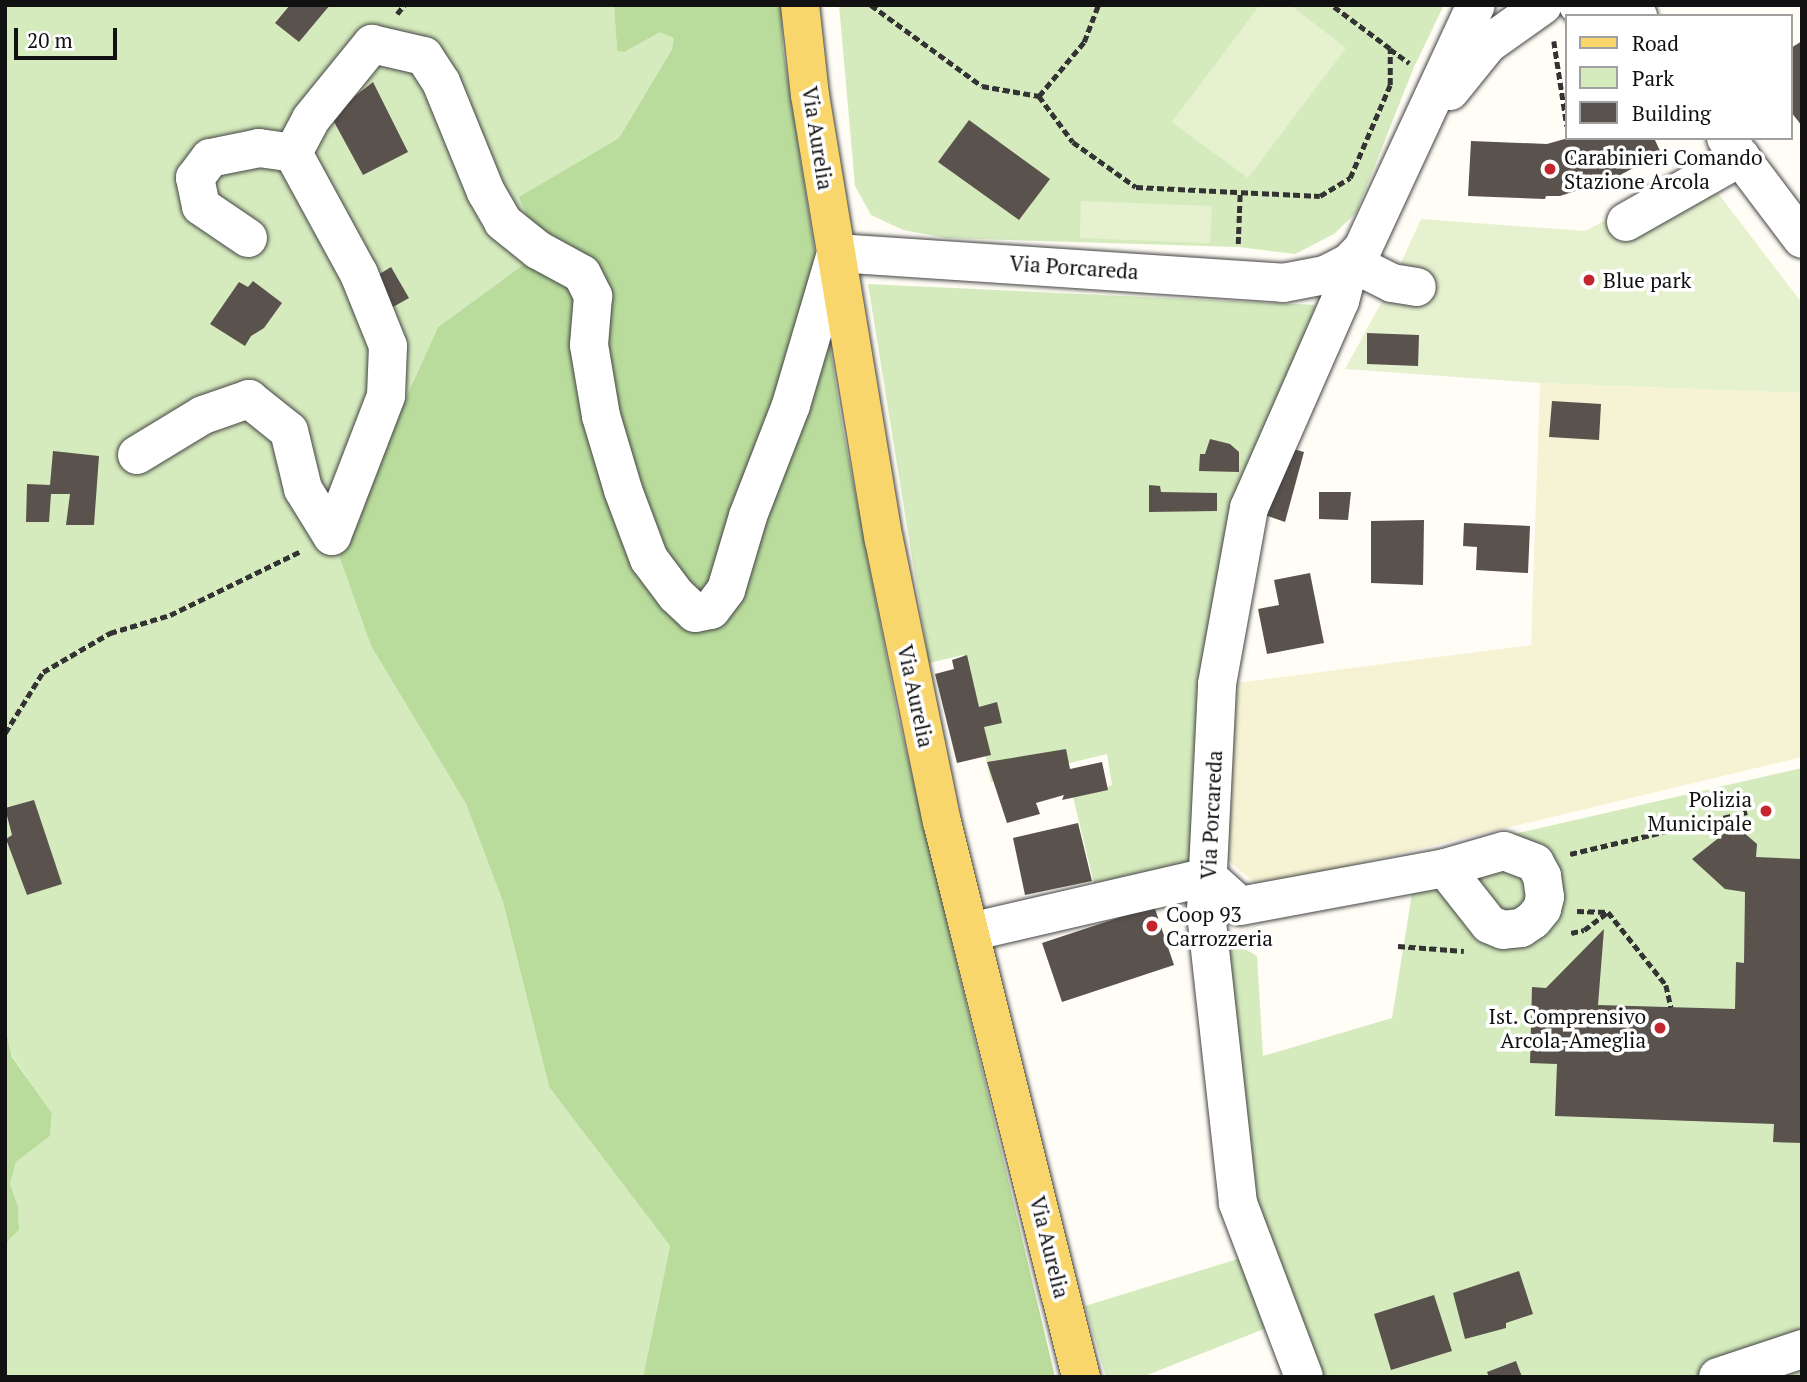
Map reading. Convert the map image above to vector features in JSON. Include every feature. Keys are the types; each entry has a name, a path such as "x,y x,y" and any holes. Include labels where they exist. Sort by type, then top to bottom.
{"main road":[{"name":"Via Aurelia","path":"800,5 810,94 884,540 942,822 1081,1377"}],"street":[{"path":"1420,128 1438,81 1476,5"},
{"path":"1420,128 1488,44 1558,14"},
{"path":"293,153 312,119 372,44 424,56 442,82 486,192 503,222 538,250 582,274 593,296 589,345 601,416 623,490 649,559 676,595 695,613 711,610 726,590 748,516 791,405 836,253"},
{"name":"Via Porcareda","path":"836,253 1283,283 1325,275 1350,262 1363,248 1420,128"},
{"path":"248,238 201,206 195,178 210,158 259,148 293,153"},
{"path":"1626,222 1733,148 1802,239"},
{"path":"293,153 359,274 388,346 386,396 332,536"},
{"path":"1350,262 1392,284 1416,287"},
{"name":"Via Porcareda","path":"1304,1377 1238,1203 1206,911 1217,684 1249,508 1340,301 1350,262"},
{"path":"137,455 203,415 249,399 289,431 303,489 332,536"},
{"path":"970,932 1208,877 1240,906 1445,868 1504,851 1535,863 1542,876 1545,897 1542,909 1533,920 1521,928 1503,930 1489,924 1445,868"},
{"path":"1718,1377 1802,1349"}],"path":[{"path":"871,5 982,86 1039,96 1073,142 1136,187 1320,196 1350,178 1390,85 1390,48 1331,5"},
{"path":"1039,96 1084,42 1098,5"},
{"path":"1558,14 1566,114"},
{"path":"1238,256 1240,192"},
{"path":"5,733 43,672 110,633 170,615 332,536"},
{"path":"1535,863 1747,812"},
{"path":"1542,909 1608,912 1666,985 1671,1007"}],"shaded area":[{"path":"1540,383 1802,393 1802,757 1260,887 1222,855 1228,684 1531,645"}],"green space":[{"path":"5,5 614,5 617,51 624,51 660,31 675,38 672,49 619,138 520,197 542,251 438,327 337,550 371,646 466,804 503,902 549,1087 670,1246 643,1377 5,1377 5,1244 19,1230 18,1206 10,1184 16,1162 50,1136 52,1113 12,1056 5,1026"},
{"path":"614,5 781,5 783,49 843,429 898,716 1055,1377 643,1377 670,1246 549,1087 503,902 466,804 371,646 337,550 438,327 542,251 519,197 619,138 672,49 674,38 660,32 624,52 617,51"},
{"path":"839,5 1444,5 1414,67 1356,213 1334,234 1295,254 1238,247 946,238 903,230 871,215 855,186"},
{"path":"1260,5 1290,5 1346,48 1248,178 1172,122"},
{"name":"Blue park","path":"1701,171 1802,303 1802,393 1540,383 1345,369 1392,283 1421,219 1585,231"},
{"path":"1081,201 1212,206 1210,243 1080,238"},
{"path":"868,284 1316,305 1251,471 1200,731 1189,863 1094,884 1073,797 1112,785 1107,754 991,782 963,655 929,663"},
{"path":"1802,768 1802,1377 1319,1377 1244,1200 1218,933 1257,956 1263,1056 1392,1018 1418,856"},
{"path":"5,1026 12,1057 52,1113 50,1136 16,1162 10,1184 18,1206 19,1230 5,1244"},
{"path":"1241,1258 1269,1327 1142,1377 1106,1377 1085,1306"}],"building":[{"path":"290,5 330,5 299,42 275,23"},
{"path":"1802,41 1802,126 1793,115 1793,47"},
{"path":"373,82 408,152 363,175 333,120 341,107"},
{"path":"969,120 1050,179 1019,220 938,162"},
{"name":"Carabinieri Comando Stazione Arcola","path":"1566,139 1655,140 1661,153 1598,187 1594,185 1560,196 1546,196 1545,199 1468,196 1471,141 1547,144"},
{"path":"391,267 409,298 393,307 373,278"},
{"path":"253,281 282,303 264,328 251,336 245,346 210,324 239,282 248,287"},
{"path":"1367,333 1419,335 1418,366 1367,364"},
{"path":"1552,401 1601,404 1599,440 1549,437"},
{"path":"1210,439 1230,444 1239,452 1239,472 1199,471 1200,454 1205,454"},
{"path":"1286,447 1304,452 1285,522 1262,514"},
{"path":"53,451 99,456 94,525 66,525 70,494 51,494 49,522 26,522 27,484 50,485"},
{"path":"1149,485 1160,486 1161,492 1217,493 1217,511 1149,512"},
{"path":"1319,492 1351,492 1348,520 1319,519"},
{"path":"1424,520 1423,585 1371,583 1371,521"},
{"path":"1464,523 1530,526 1528,573 1476,570 1477,547 1463,546"},
{"path":"1310,573 1324,643 1267,654 1258,609 1279,605 1274,580"},
{"path":"967,655 979,707 997,702 1002,723 984,727 991,755 957,763 935,674 954,669 952,660"},
{"path":"1066,749 1070,769 1102,762 1108,790 1062,800 1064,795 1036,803 1040,814 1007,823 987,762"},
{"path":"34,800 62,884 27,895 6,839 12,835 5,808"},
{"path":"1078,823 1092,881 1025,895 1013,838"},
{"name":"Ist. Comprensivo Arcola-Ameglia","path":"1735,825 1757,844 1756,857 1802,859 1802,1143 1773,1142 1774,1124 1555,1116 1557,1064 1530,1063 1532,987 1546,988 1604,929 1598,1005 1735,1009 1736,962 1744,963 1745,892 1725,889 1692,859"},
{"path":"1154,906 1174,965 1062,1002 1042,943"},
{"path":"1519,1271 1533,1314 1506,1323 1506,1328 1465,1339 1453,1293"},
{"path":"1434,1295 1452,1351 1391,1370 1374,1314"},
{"path":"1516,1361 1522,1377 1489,1377 1487,1372"}],"place":[{"name":"Carabinieri Comando Stazione Arcola","path":"1550,169"},
{"name":"Blue park","path":"1589,280"},
{"name":"Polizia Municipale","path":"1766,811"},
{"name":"Coop 93 Carrozzeria","path":"1152,926"},
{"name":"Ist. Comprensivo Arcola-Ameglia","path":"1660,1028"}]}
